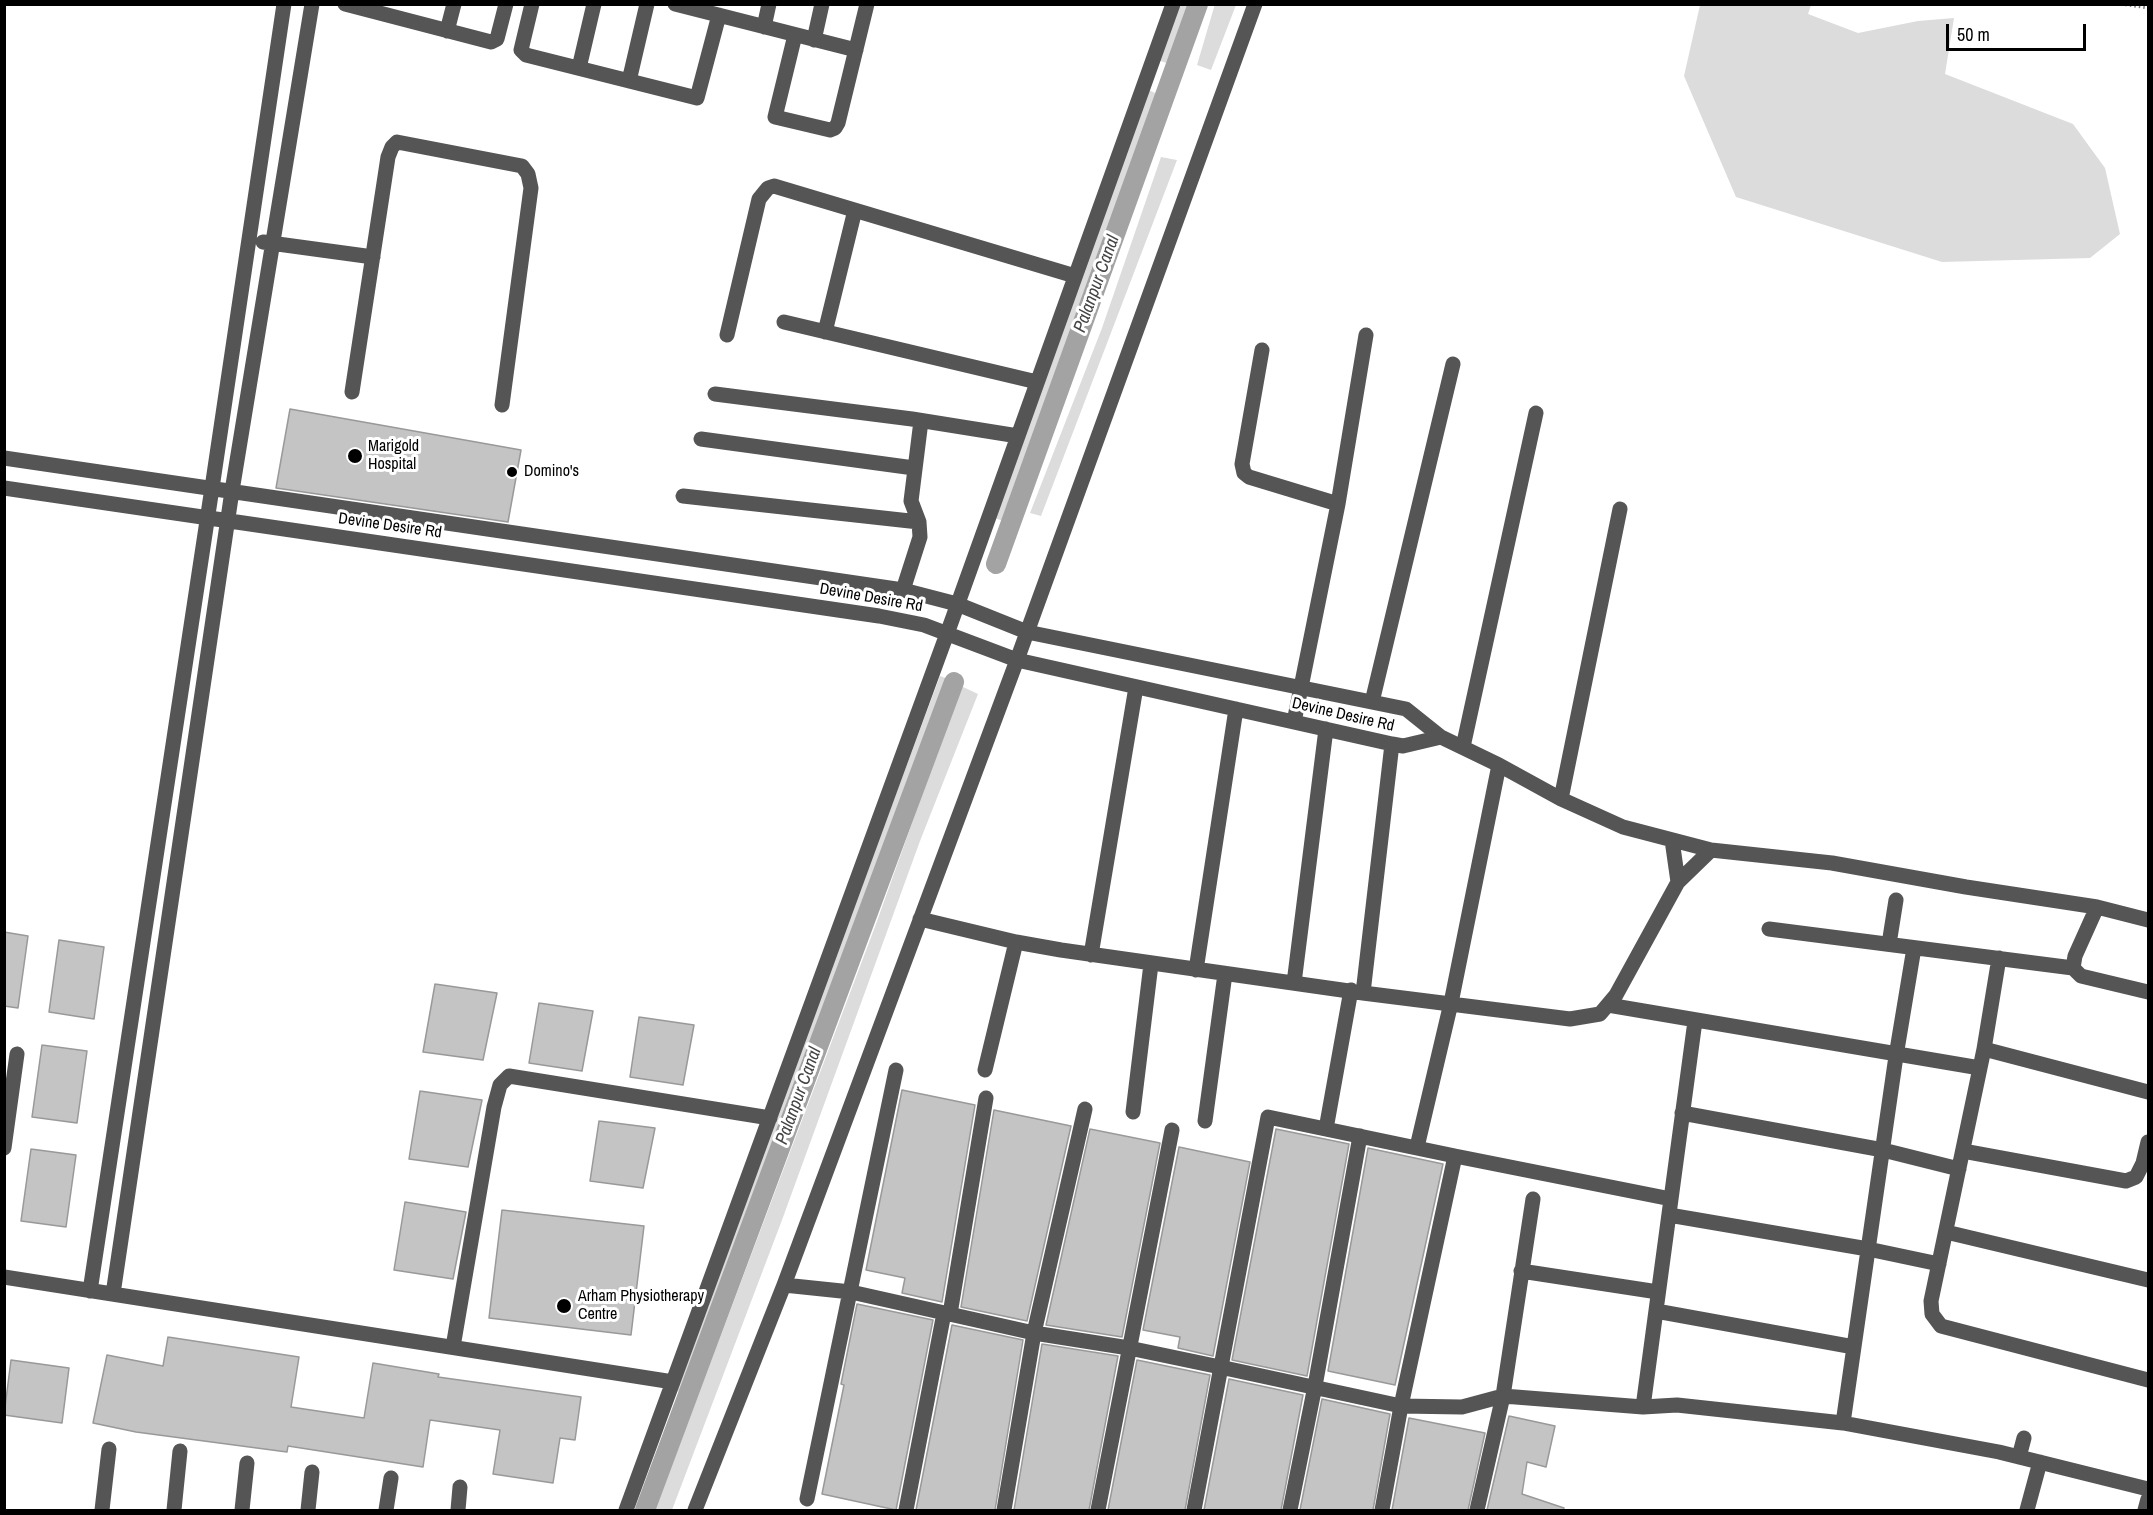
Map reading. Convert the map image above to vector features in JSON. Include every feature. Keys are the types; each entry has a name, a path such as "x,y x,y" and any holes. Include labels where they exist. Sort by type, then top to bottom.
{"street":[{"path":"90,1291 284,4"},
{"path":"113,1294 227,521 312,4"},
{"path":"345,4 395,11 447,31 495,42 506,4"},
{"path":"447,31 454,4"},
{"path":"532,4 521,50 526,55 697,98 718,15"},
{"path":"579,68 594,4"},
{"path":"628,81 647,4"},
{"path":"675,4 699,7 718,15 855,50"},
{"path":"764,27 770,4"},
{"path":"814,40 822,4"},
{"path":"795,35 775,117 824,130 835,128 867,4"},
{"path":"626,1510 947,633 1173,4"},
{"path":"695,1510 784,1285 1017,660 1255,4"},
{"path":"280,28 308,34"},
{"path":"352,392 388,157 397,142 522,166 528,174 531,188 502,405"},
{"path":"727,335 759,199 768,188 774,186 1075,276"},
{"path":"825,332 855,210"},
{"path":"250,240 373,257"},
{"path":"784,322 1037,382"},
{"path":"1294,722 1338,504 1366,335"},
{"path":"1262,351 1242,464 1244,473 1249,477 1338,504"},
{"path":"1372,702 1453,364"},
{"path":"228,382 249,385"},
{"path":"715,394 1018,436"},
{"path":"1463,747 1536,413"},
{"path":"903,590 920,537 919,522 911,501 921,421"},
{"path":"702,439 914,468"},
{"name":"Devine Desire Rd","path":"4,458 903,590 957,604 1027,632 1406,709 1441,737"},
{"name":"Devine Desire Rd","path":"4,488 879,616 924,625 1017,660 1392,744 1403,746 1441,737"},
{"path":"682,496 919,522"},
{"path":"1561,799 1620,509"},
{"path":"185,664 206,668"},
{"path":"1091,955 1136,687"},
{"path":"1196,970 1236,710"},
{"path":"1294,983 1326,729"},
{"path":"1441,737 1561,799 1623,827 1672,840 1711,850 1832,863 1966,887 2097,906 2148,920"},
{"path":"1326,1129 1357,992 1392,744"},
{"path":"1417,1148 1451,1004 1499,765"},
{"path":"162,817 183,820"},
{"path":"1672,840 1678,882"},
{"path":"920,919 1016,942 1091,955 1570,1019 1600,1014 1608,1005 1616,995 1678,882 1711,850"},
{"path":"1889,944 1896,900"},
{"path":"2073,968 2075,956 2097,906"},
{"path":"1769,929 2073,968 2081,976 2148,992"},
{"path":"985,1070 1016,942"},
{"path":"1843,1423 1896,1056 1914,948"},
{"path":"1999,958 1984,1049 1932,1300 1932,1314 1941,1326 2148,1380"},
{"path":"1133,1112 1151,964"},
{"path":"1205,1121 1224,974"},
{"path":"138,976 160,980"},
{"path":"1608,1005 1896,1056 1980,1068"},
{"path":"1643,1407 1695,1021"},
{"path":"1984,1049 2148,1092"},
{"path":"4,1148 17,1054"},
{"path":"807,1500 896,1070"},
{"path":"453,1347 494,1107 500,1085 509,1076 770,1118"},
{"path":"121,1084 144,1087"},
{"path":"906,1510 947,1313 986,1098"},
{"path":"1004,1510 1034,1333 1085,1109"},
{"path":"1682,1113 1883,1150 1959,1169"},
{"path":"1194,1510 1268,1117 1671,1199"},
{"path":"1098,1510 1172,1130"},
{"path":"1290,1510 1316,1386 1360,1136"},
{"path":"1963,1151 2126,1181 2136,1177 2143,1163 2148,1142"},
{"path":"1382,1510 1401,1406 1455,1156"},
{"path":"1477,1510 1503,1396 1533,1199"},
{"path":"1668,1215 1868,1249 1939,1264"},
{"path":"1946,1232 2148,1280"},
{"path":"1521,1271 1658,1292"},
{"path":"4,1277 673,1382"},
{"path":"784,1285 851,1292 1034,1333 1129,1348 1316,1386 1401,1406 1462,1407 1503,1396 1643,1407 1677,1405 1843,1423 2019,1457 2148,1489"},
{"path":"1656,1311 1854,1347"},
{"path":"2019,1457 2024,1437"},
{"path":"102,1510 109,1449"},
{"path":"174,1510 180,1451"},
{"path":"2027,1510 2040,1462"},
{"path":"242,1510 247,1463"},
{"path":"308,1510 312,1472"},
{"path":"386,1510 391,1478"},
{"path":"458,1510 460,1487"},
{"path":"2145,1510 2148,1499"}],"path":[{"path":"2121,4 2148,8"}],"shaded area":[{"path":"1215,4 1236,5 1211,70 1197,65"},
{"path":"1179,5 1192,5 1170,64 1157,60"},
{"path":"1700,5 1811,5 1808,14 1858,33 1918,21 1954,18 1945,74 2073,124 2105,168 2120,234 2090,258 1942,262 1736,197 1684,76"},
{"path":"1149,90 1157,94 1112,225 1003,521 995,518"},
{"path":"1161,157 1177,160 1041,516 1030,513 1102,328"},
{"path":"940,676 948,679 891,825 680,1392 674,1390"},
{"path":"961,686 978,694 920,841 782,1220 672,1510 655,1510 876,924"}],"building":[{"path":"290,409 521,450 508,522 276,488"},
{"path":"4,932 28,936 18,1008 4,1006"},
{"path":"59,940 104,947 94,1019 49,1012"},
{"path":"435,984 497,993 483,1060 423,1052"},
{"path":"539,1003 593,1011 582,1071 529,1063"},
{"path":"639,1017 694,1025 683,1085 630,1077"},
{"path":"42,1045 87,1051 77,1123 32,1117"},
{"path":"902,1090 975,1105 942,1302 902,1293 905,1278 866,1270"},
{"path":"420,1091 482,1100 468,1167 409,1159"},
{"path":"994,1110 1071,1126 1027,1321 961,1307"},
{"path":"599,1121 655,1128 643,1188 590,1181"},
{"path":"1090,1129 1160,1143 1122,1337 1046,1325"},
{"path":"1276,1129 1349,1144 1307,1376 1232,1360"},
{"path":"1179,1147 1250,1162 1213,1356 1178,1348 1180,1337 1143,1330"},
{"path":"1368,1148 1443,1164 1395,1385 1328,1371"},
{"path":"31,1149 76,1155 66,1227 21,1221"},
{"path":"405,1202 466,1212 453,1279 394,1270"},
{"path":"502,1210 644,1226 631,1335 489,1318"},
{"path":"857,1304 933,1320 896,1510 822,1494 844,1385 841,1384"},
{"path":"952,1325 1023,1340 995,1510 916,1510"},
{"path":"168,1337 299,1357 291,1407 364,1418 373,1363 439,1374 438,1377 581,1397 575,1440 560,1438 553,1483 493,1474 500,1430 430,1420 423,1467 288,1446 287,1452 136,1432 93,1423 107,1355 163,1366"},
{"path":"1042,1344 1118,1356 1089,1510 1014,1510"},
{"path":"11,1360 69,1368 62,1423 4,1415"},
{"path":"1137,1360 1210,1375 1185,1510 1108,1510"},
{"path":"1229,1379 1303,1395 1281,1510 1204,1510"},
{"path":"1322,1399 1390,1414 1373,1510 1300,1510"},
{"path":"1509,1416 1555,1426 1546,1467 1527,1462 1522,1494 1564,1508 1563,1510 1487,1510"},
{"path":"1409,1418 1485,1433 1468,1510 1392,1510"}],"waterway":[{"name":"Palanpur Canal","path":"996,564 1198,4"},
{"name":"Palanpur Canal","path":"645,1510 954,682"}],"place":[{"name":"Marigold Hospital","path":"355,456"},
{"name":"Domino's","path":"512,472"},
{"name":"Arham Physiotherapy Centre","path":"564,1306"}]}
